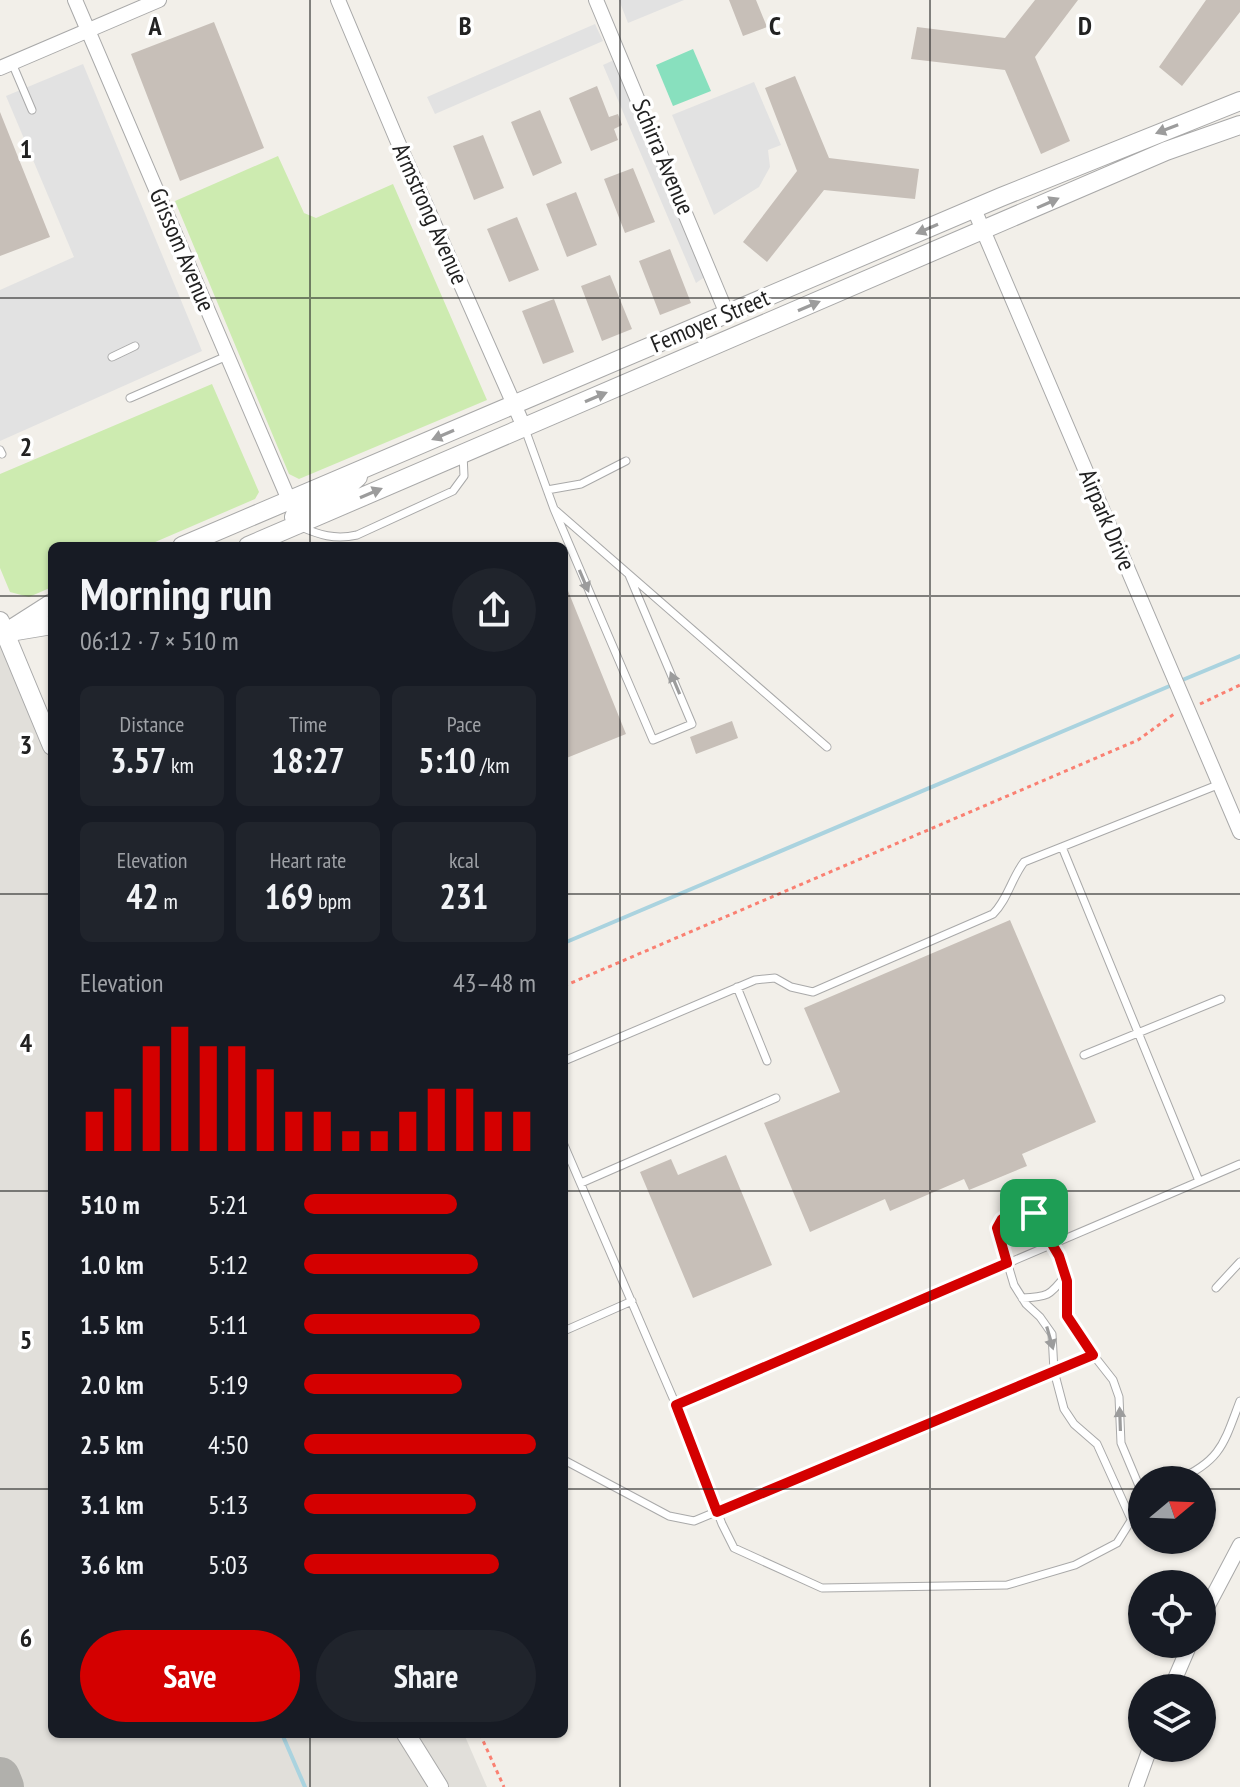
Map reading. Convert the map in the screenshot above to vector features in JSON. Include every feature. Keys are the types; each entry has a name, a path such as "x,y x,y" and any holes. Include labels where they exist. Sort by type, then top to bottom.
{"street":[{"name":"Grissom Avenue","path":"75,0 289,500"},
{"path":"6,65 159,0"},
{"name":"Armstrong Avenue","path":"338,0 524,427"},
{"name":"Schirra Avenue","path":"596,0 727,314"},
{"name":"Femoyer Street","path":"191,542 1135,141 1240,101"},
{"name":"Femoyer Street","path":"257,542 1166,151 1240,125"},
{"name":"Airpark Drive","path":"974,209 1240,832"},
{"path":"297,525 294,517 297,511 341,492 373,465"},
{"path":"2,629 48,605"},
{"path":"2,629 48,625"},
{"path":"2,629 48,737"},
{"path":"1216,1590 1240,1545"},
{"path":"408,1738 439,1787"},
{"path":"1136,1787 1145,1762"}],"lane":[{"path":"6,65 32,110"},
{"path":"112,357 135,346"},
{"path":"130,398 227,356"},
{"path":"524,427 554,509 653,740 692,724 629,575"},
{"path":"297,525 320,536 343,538 357,535 453,491 464,476 463,454"},
{"path":"547,490 581,484 626,461"},
{"path":"554,509 827,747"},
{"path":"568,1059 755,980 775,978 791,987 813,992 993,914 1005,902 1016,872 1024,862 1220,784"},
{"path":"1062,847 1199,1181"},
{"path":"737,987 767,1061"},
{"path":"1084,1055 1221,999"},
{"path":"581,1183 776,1098"},
{"path":"568,1154 734,1548 822,1588 1007,1585 1075,1565 1117,1543 1128,1524"},
{"path":"676,1405 1240,1164"},
{"path":"1128,1512 1097,1444 1074,1424 1064,1409 1054,1371 1052,1334 1022,1298 997,1228 1002,1219 1022,1210 1034,1213 1052,1244 1065,1276 1067,1316 1113,1380 1119,1397 1121,1443 1131,1466"},
{"path":"1216,1288 1240,1262"},
{"path":"1022,1298 1052,1293 1065,1276"},
{"path":"568,1329 632,1301"},
{"path":"568,1462 669,1516 694,1521 1093,1355"},
{"path":"1204,1466 1222,1449 1240,1401"}],"path":[{"path":"1205,701 1240,685"},
{"path":"568,984 1138,740 1172,715"},
{"path":"482,1738 504,1787"}],"shaded area":[{"path":"619,0 684,0 628,23"},
{"path":"595,24 603,41 435,114 427,97"},
{"path":"614,60 706,276 696,283 603,65"},
{"path":"83,64 202,351 0,441 0,290 74,257 6,96"},
{"path":"754,82 781,145 768,150 770,167 759,187 714,215 672,115"},
{"path":"0,638 48,739 48,1738 466,1738 487,1787 0,1787"}],"green space":[{"path":"693,49 711,91 673,106 656,65"},
{"path":"278,156 304,213 316,218 393,184 487,400 299,479 289,474 175,201"},
{"path":"212,384 259,492 255,499 155,542 48,542 48,589 29,597 10,592 0,568 0,474"}],"building":[{"path":"729,0 756,0 767,27 743,36"},
{"path":"1035,0 1078,0 1035,57 1070,141 1041,154 1005,70 911,59 917,27 1005,38"},
{"path":"1206,0 1240,0 1240,12 1182,86 1159,67"},
{"path":"214,22 264,148 180,181 131,54"},
{"path":"795,76 829,158 919,169 915,199 824,190 767,262 743,242 797,171 765,88"},
{"path":"597,86 609,117 618,114 622,125 614,129 618,140 591,151 569,98"},
{"path":"540,110 562,163 533,176 511,122"},
{"path":"0,112 50,237 0,256"},
{"path":"483,135 504,188 474,200 453,146"},
{"path":"633,168 655,222 625,233 604,179"},
{"path":"576,192 597,245 567,257 546,204"},
{"path":"517,217 539,270 509,282 487,229"},
{"path":"670,249 691,303 660,315 639,261"},
{"path":"610,275 632,329 602,341 581,286"},
{"path":"554,299 574,352 543,364 522,311"},
{"path":"568,591 626,734 568,757"},
{"path":"732,721 738,738 696,754 690,737"},
{"path":"1010,920 1096,1122 1022,1154 1027,1166 969,1190 964,1179 890,1211 885,1199 810,1232 764,1123 840,1092 804,1008"},
{"path":"726,1155 772,1265 693,1298 640,1172 671,1159 678,1175"}],"waterway":[{"path":"1180,681 1240,656"},
{"path":"568,941 1172,685"},
{"path":"284,1738 305,1787"}],"taxiway":[{"path":"0,1777 4,1787"}],"route":[{"path":"1022,1210 1034,1213 1059,1256 1067,1281 1067,1316 1093,1355 717,1512 676,1405 1007,1263 997,1228 1002,1219 1022,1210"}]}
